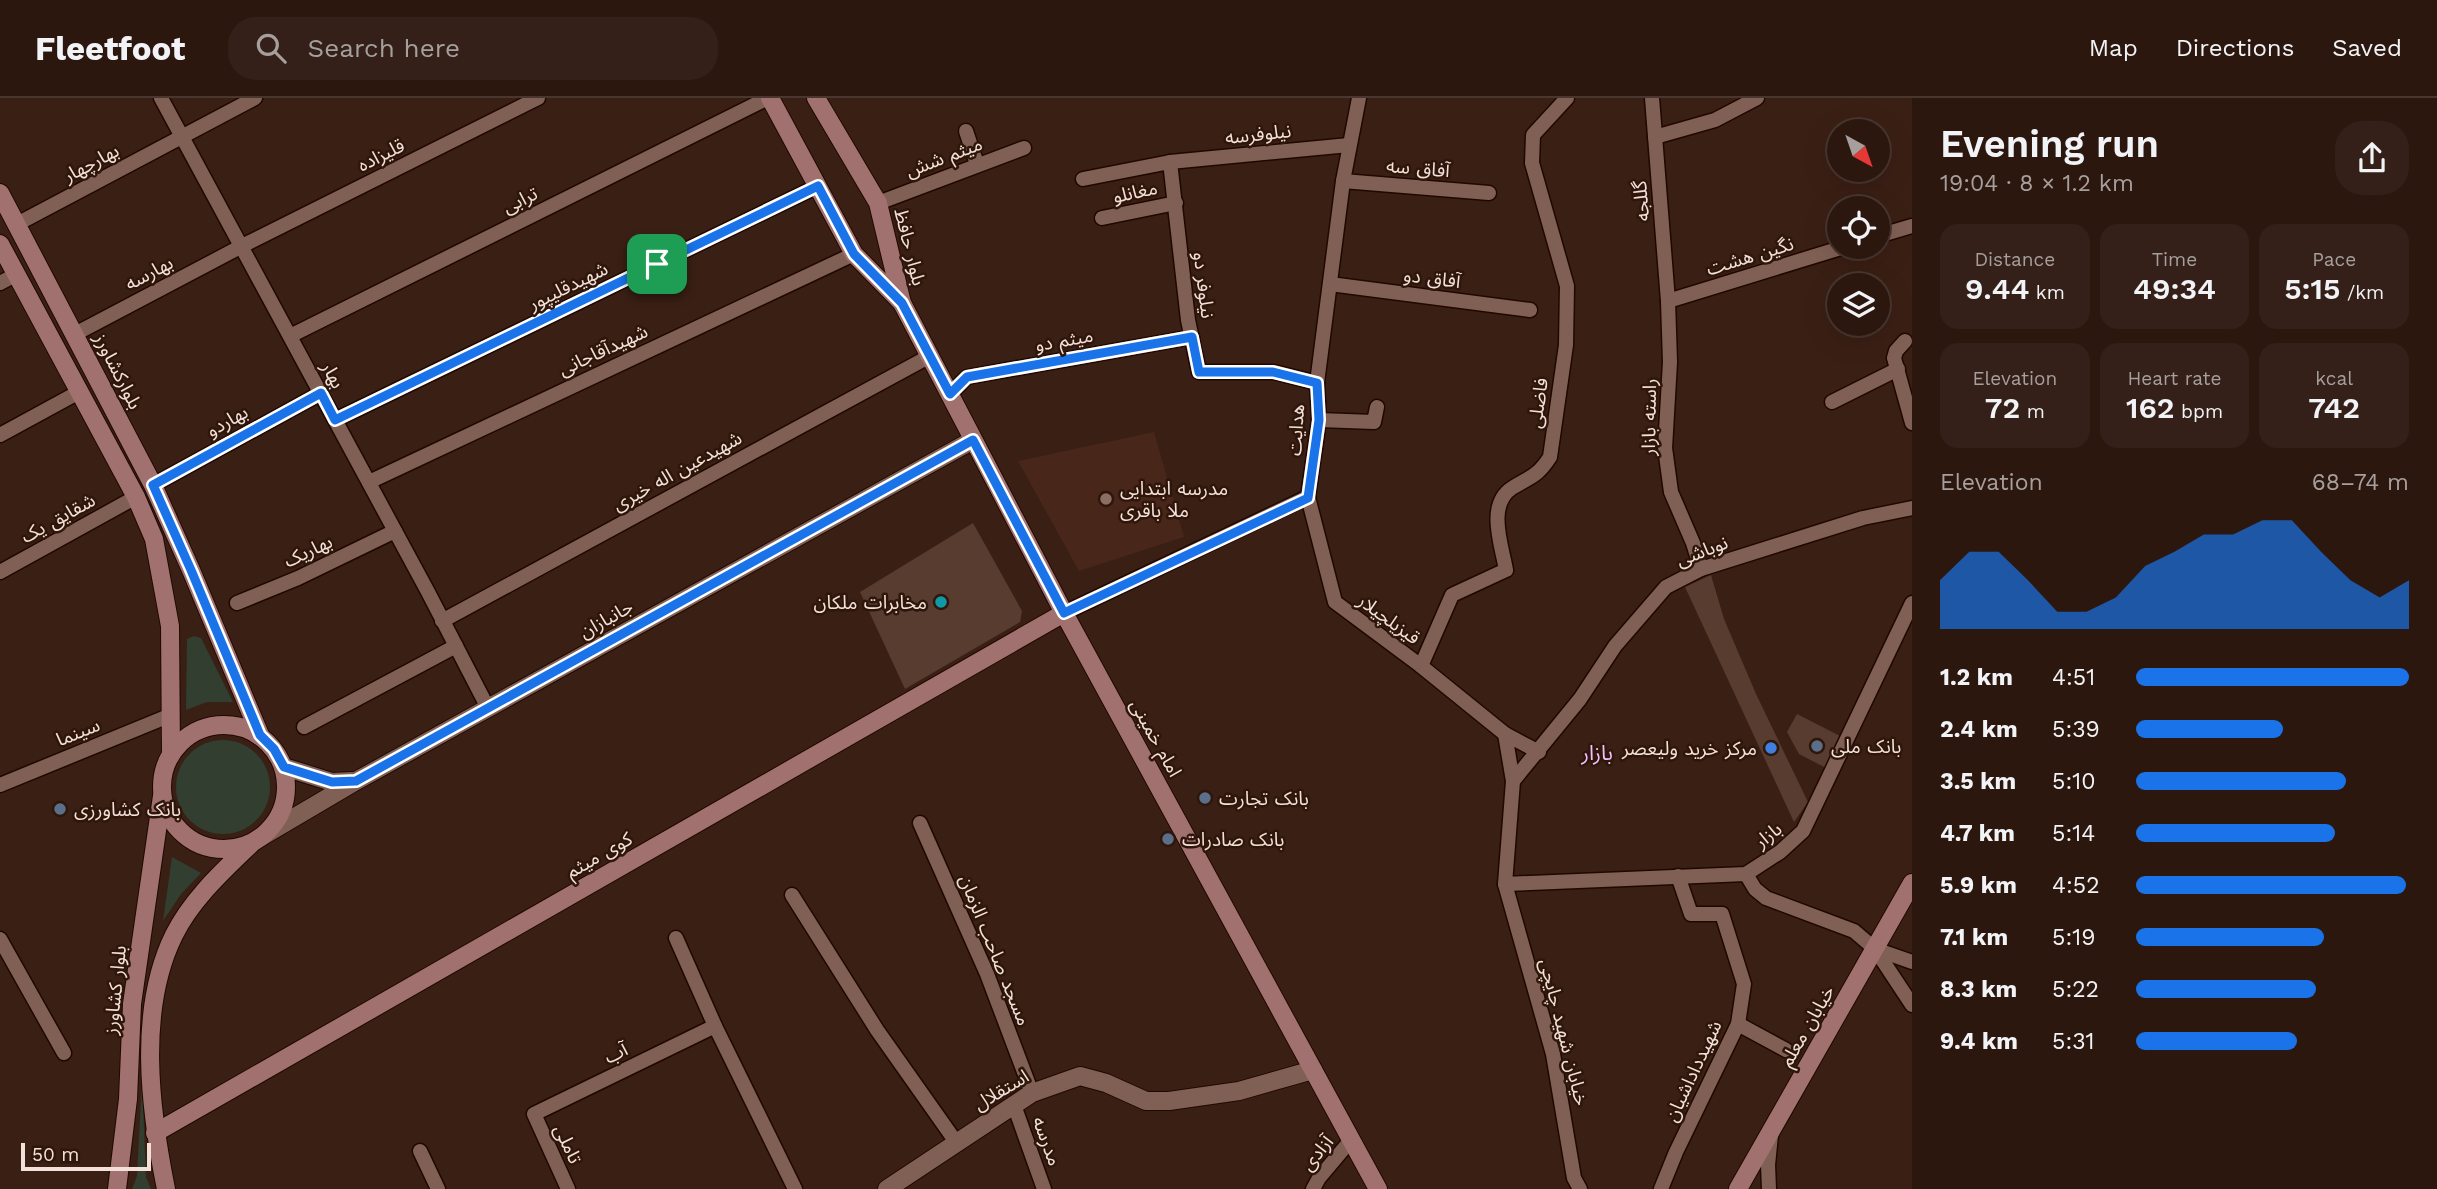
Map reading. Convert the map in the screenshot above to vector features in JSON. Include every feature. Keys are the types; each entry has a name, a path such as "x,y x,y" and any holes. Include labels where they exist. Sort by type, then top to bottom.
{"main road":[{"name":"بلوار حافظ","path":"769,98 854,254 902,303"},
{"name":"بلوار حافظ","path":"822,99 878,204 902,303"},
{"name":"بلوارکشاورز","path":"0,193 153,485 260,735"},
{"path":"0,244 136,497 153,538 170,626 171,754"},
{"name":"امام خمینی","path":"902,303 1064,613 1378,1189"},
{"name":"کوی میثم","path":"155,1133 1064,613"},
{"path":"221,724 241,727 260,735 274,749 284,767 287,786 284,806 275,823 257,840 233,849 214,849 195,842 179,831 168,814 162,796 163,774 171,754 184,739 211,726 221,724"},
{"name":"بلوار کشاورز","path":"117,1189 125,1133 132,1004 162,796"},
{"name":"بلوار کشاورز","path":"166,1189 155,1133 152,1079 153,1002 162,966 175,933 204,891 257,840"},
{"name":"خیابان معلم","path":"1738,1189 1912,883"}],"street":[{"name":"بهار","path":"161,98 488,708"},
{"name":"بهارچهار","path":"17,224 255,98"},
{"name":"قلیزاده","path":"242,246 538,98"},
{"name":"ترابی","path":"290,336 769,98"},
{"name":"هدایت","path":"1308,498 1319,420 1317,383 1343,181 1359,98"},
{"name":"فاضلی","path":"1421,666 1452,595 1506,570 1497,521 1499,504 1508,490 1541,472 1550,457 1566,345 1567,286 1532,163 1533,135 1567,98"},
{"name":"گللجه","path":"1652,98 1668,301"},
{"path":"1655,137 1716,120 1757,98"},
{"path":"965,131 977,164"},
{"name":"نیلوفرسه","path":"1083,178 1170,162 1349,145"},
{"name":"میثم شش","path":"878,204 1024,148"},
{"name":"نیلوفر دو","path":"1170,162 1192,337 1199,372 1273,372 1317,383"},
{"name":"آفاق سه","path":"1343,181 1489,193"},
{"name":"شهیدقلیپور","path":"335,420 818,186"},
{"name":"مغانلو","path":"1102,218 1175,203"},
{"path":"1890,232 1912,226"},
{"name":"بهارسه","path":"75,334 242,246"},
{"name":"نگین هشت","path":"1668,301 1827,252"},
{"name":"شهیدآقاجانی","path":"369,482 854,254"},
{"path":"0,283 17,274"},
{"name":"آفاق دو","path":"1330,284 1530,310"},
{"name":"راسته بازار","path":"1668,301 1670,362 1665,448 1671,492 1701,569"},
{"name":"میثم دو","path":"950,394 967,377 1192,337"},
{"path":"1905,341 1894,358 1912,423"},
{"name":"شهیدعین اله خیری","path":"442,621 929,356"},
{"path":"1832,402 1898,369"},
{"path":"0,435 79,392"},
{"name":"بهاردو","path":"153,485 321,393"},
{"path":"1319,420 1374,422 1377,407"},
{"name":"جانبازان","path":"257,840 356,781 973,440"},
{"name":"شقایق یک","path":"0,572 136,497"},
{"name":"قیزیلچیلار","path":"1308,498 1335,602 1421,666 1505,734 1539,752"},
{"path":"1064,613 1308,498"},
{"name":"نوباشی","path":"1513,782 1580,699 1615,646 1666,587 1701,569 1863,518 1912,508"},
{"name":"بهاریک","path":"237,603 298,578 395,531"},
{"name":"بازار","path":"1505,884 1746,874 1780,852 1803,831 1912,603"},
{"path":"304,727 456,646"},
{"name":"سینما","path":"0,785 171,715"},
{"path":"1505,734 1513,782 1505,884"},
{"path":"284,767 332,782 356,781"},
{"name":"مسجد صاحب الزمان","path":"920,823 987,974 1031,1093"},
{"path":"1746,874 1755,889 1766,898 1854,931 1875,949 1912,1004"},
{"name":"شهیدداداشیان","path":"1661,1189 1738,1024 1744,984 1722,914 1692,914 1678,876"},
{"name":"خیابان شهید چایچی","path":"1505,884 1553,1054 1574,1178 1580,1189"},
{"path":"792,895 877,1030 957,1142"},
{"path":"676,938 715,1026 795,1189"},
{"path":"0,939 64,1053"},
{"path":"1875,949 1912,962"},
{"path":"1738,1024 1786,1050"},
{"name":"آب","path":"534,1114 715,1026"},
{"name":"استقلال","path":"887,1189 1031,1093 1080,1076 1106,1083 1146,1101 1169,1101 1239,1091 1313,1070"},
{"name":"مدرسه","path":"1014,1105 1044,1189"},
{"name":"تاملی","path":"534,1114 568,1189"},
{"path":"1769,1189 1768,1165 1772,1129"},
{"name":"آزادی","path":"1313,1189 1351,1140"},
{"path":"420,1152 438,1189"}],"shaded area":[{"name":"مدرسه ابتدایی ملا باقری","path":"1154,432 1184,537 1079,571 1018,461"}],"green space":[{"path":"194,636 201,638 233,702 207,702 186,710 187,639"},
{"path":"223,740 241,744 256,754 266,769 270,787 266,805 256,820 241,830 223,834 205,830 190,820 180,805 176,787 180,769 190,754 205,744"},
{"path":"172,857 201,873 181,894 163,921"},
{"path":"142,1081 146,1177 151,1189 132,1189 137,1176"}],"building":[{"name":"مخابرات ملکان","path":"973,523 1022,611 1020,622 905,689 860,592"},
{"name":"مرکز خرید ولیعصر","path":"1711,575 1724,619 1756,694 1808,802 1794,822 1685,587"},
{"name":"بانک ملی","path":"1797,714 1844,738 1828,769 1799,754 1787,732"}],"place":[{"name":"مدرسه ابتدایی ملا باقری","path":"1106,499"},
{"name":"مخابرات ملکان","path":"941,602"},
{"name":"بانک ملی","path":"1817,746"},
{"name":"مرکز خرید ولیعصر","path":"1771,748"},
{"name":"بانک تجارت","path":"1205,798"},
{"name":"بانک کشاورزی","path":"60,809"},
{"name":"بانک صادرات","path":"1168,839"}],"district":[{"name":"بازار","path":"1597,752"}],"route":[{"path":"818,186 854,254 902,303 950,394 967,377 1192,337 1199,372 1273,372 1317,383 1319,420 1308,498 1064,613 973,440 356,781 332,782 284,767 274,749 260,735 153,485 321,393 335,420 657,264 818,186"}]}
